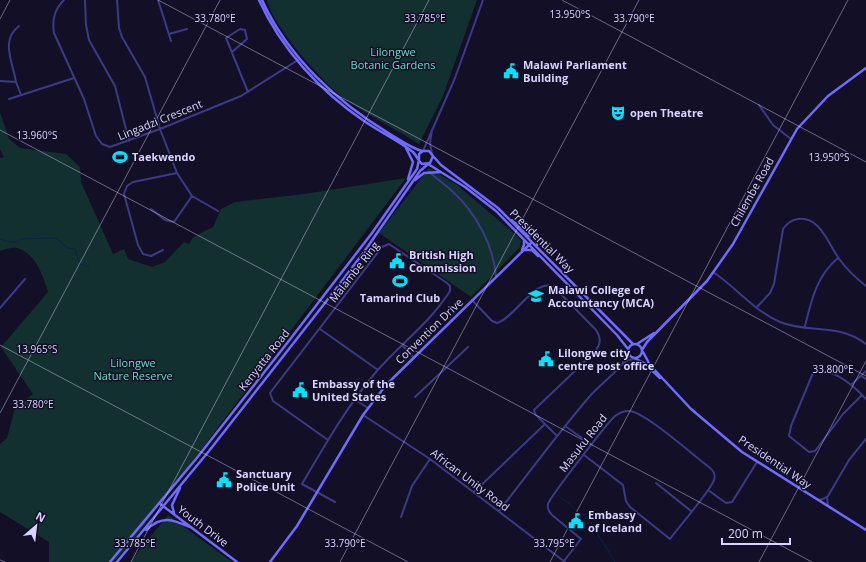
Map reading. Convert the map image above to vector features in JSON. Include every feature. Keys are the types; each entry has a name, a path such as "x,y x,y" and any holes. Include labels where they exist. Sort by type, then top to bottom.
{"main road":[{"name":"Presidential Way","path":"261,0 272,23 298,60 341,104 405,147 419,159 422,164 428,164 444,172 479,197 522,237 537,246 635,344"},
{"name":"Presidential Way","path":"261,0 288,42 328,89 366,119 423,151 429,151 441,165 480,193 505,215 555,271 618,335 628,351"},
{"name":"Chilembe Road","path":"658,330 697,292 733,244 791,138 828,96 866,68"},
{"path":"405,147 413,162 406,184"},
{"path":"419,159 423,151"},
{"path":"428,164 432,161 433,156"},
{"name":"Kenyatta Road","path":"110,562 288,342 372,232 417,169 419,159"},
{"name":"Kenyatta Road","path":"117,562 234,420 356,263 412,183 428,164"},
{"path":"412,183 421,175 428,172 444,172"},
{"path":"505,215 529,236 537,236 537,246"},
{"path":"501,272 523,248 525,242 522,237"},
{"name":"Convention Drive","path":"270,562 290,538 363,415 390,380 531,243"},
{"path":"519,254 527,249 532,250 555,271"},
{"path":"658,330 644,345 640,357 636,359 631,357 628,351 635,344 658,330"},
{"path":"635,344 642,351"},
{"name":"Presidential Way","path":"642,351 647,361 665,382"},
{"name":"Presidential Way","path":"636,359 644,363 698,415 757,462 866,530"},
{"path":"174,513 172,505 181,484"},
{"name":"Youth Drive","path":"159,503 237,562"},
{"path":"139,537 149,527 162,520 178,521 196,530"}],"street":[{"name":"Lingadzi Crescent","path":"64,0 55,12 53,27 57,41 84,99 96,136 102,144 110,147 115,147 248,92 298,60"},
{"path":"85,0 88,40 115,86 129,141"},
{"path":"117,0 119,28 122,37 145,77 160,129 177,173 192,196 218,211"},
{"path":"158,0 171,42"},
{"path":"423,151 455,78 483,0"},
{"path":"19,26 14,30 8,45 11,65 21,95"},
{"path":"169,34 187,29"},
{"path":"232,52 247,39 245,30 240,29 227,37 232,52 248,92"},
{"path":"9,99 74,78"},
{"path":"1,81 16,82"},
{"path":"759,105 773,126 791,138"},
{"path":"432,129 430,143 433,156"},
{"path":"428,172 455,193 481,227 487,238 495,262 496,277"},
{"path":"162,250 151,256 143,254 138,245 124,194 127,186 133,182 177,173"},
{"path":"151,209 165,220 173,222 178,219 192,196"},
{"path":"757,307 770,294 774,284 782,232 785,226 791,221 802,218 816,225 838,258 851,274 866,286"},
{"name":"Malambe Ring","path":"317,492 302,484 354,399 378,370 432,317 451,288 447,283 390,244 382,247 270,395 273,401 328,440"},
{"path":"806,326 812,297 817,285 827,269 838,258"},
{"path":"713,272 757,307 782,323 846,333 866,344"},
{"path":"0,308 25,279"},
{"path":"472,300 492,321 497,324 509,317 540,287 547,284 554,287 596,330 600,337 599,347 583,363"},
{"path":"320,329 378,370"},
{"path":"402,345 413,357"},
{"path":"416,397 468,348"},
{"path":"618,368 628,351"},
{"path":"499,511 591,395 618,368 626,362 636,359"},
{"path":"558,436 535,414 536,408 577,369"},
{"path":"862,396 844,414 815,451 809,452 790,438 790,430 815,371 820,370 833,375 851,385 866,399"},
{"path":"851,385 866,371"},
{"path":"861,376 866,379"},
{"path":"354,399 368,408"},
{"name":"Masuku Road","path":"564,561 581,539 552,515 548,510 548,504 584,455 615,416 626,411 635,412 644,417 711,469 715,479 670,539 630,508 626,501 622,484 584,455"},
{"name":"African Unity Road","path":"363,415 430,459 564,561"},
{"path":"474,492 545,424"},
{"path":"565,426 592,445"},
{"path":"828,507 826,502 828,496 849,460 866,439"},
{"path":"401,517 412,486 430,459"},
{"path":"708,490 726,503 732,502 757,462"},
{"path":"656,483 692,511"},
{"path":"317,492 335,502"},
{"path":"817,500 822,500 828,496"}],"green space":[{"name":"Lilongwe Botanic Gardens","path":"267,0 477,0 443,96 419,144 360,109 332,88 310,65 287,37 271,11"},
{"name":"Lilongwe Nature Reserve","path":"0,112 9,139 20,148 66,154 80,167 81,182 113,254 124,249 128,259 152,267 165,262 184,242 189,244 193,237 213,227 221,209 235,202 304,194 406,178 133,540 114,562 49,562 49,542 0,512 0,444 7,438 15,408 33,394 1,347 48,292 41,272 28,254 23,250 16,248 0,251 0,158 4,157 0,149"},
{"path":"429,168 457,185 521,241 520,247 471,297 379,233"},
{"path":"168,515 232,562 130,562"}],"waterway":[{"path":"0,239 9,242 17,242 20,239 55,238 68,248 75,249 80,264 89,267"},
{"path":"558,495 590,521 615,562"}],"tunnel":[{"path":"577,369 583,363"}],"place":[{"name":"Malawi Parliament Building","path":"511,71"},
{"name":"open Theatre","path":"618,113"},
{"name":"Taekwendo","path":"120,157"},
{"name":"British High Commission","path":"397,261"},
{"name":"Tamarind Club","path":"400,281"},
{"name":"Malawi College of Accountancy (MCA)","path":"536,296"},
{"name":"Lilongwe city centre post office","path":"546,359"},
{"name":"Embassy of the United States","path":"300,390"},
{"name":"Sanctuary Police Unit","path":"224,480"},
{"name":"Embassy of Iceland","path":"576,521"}]}
